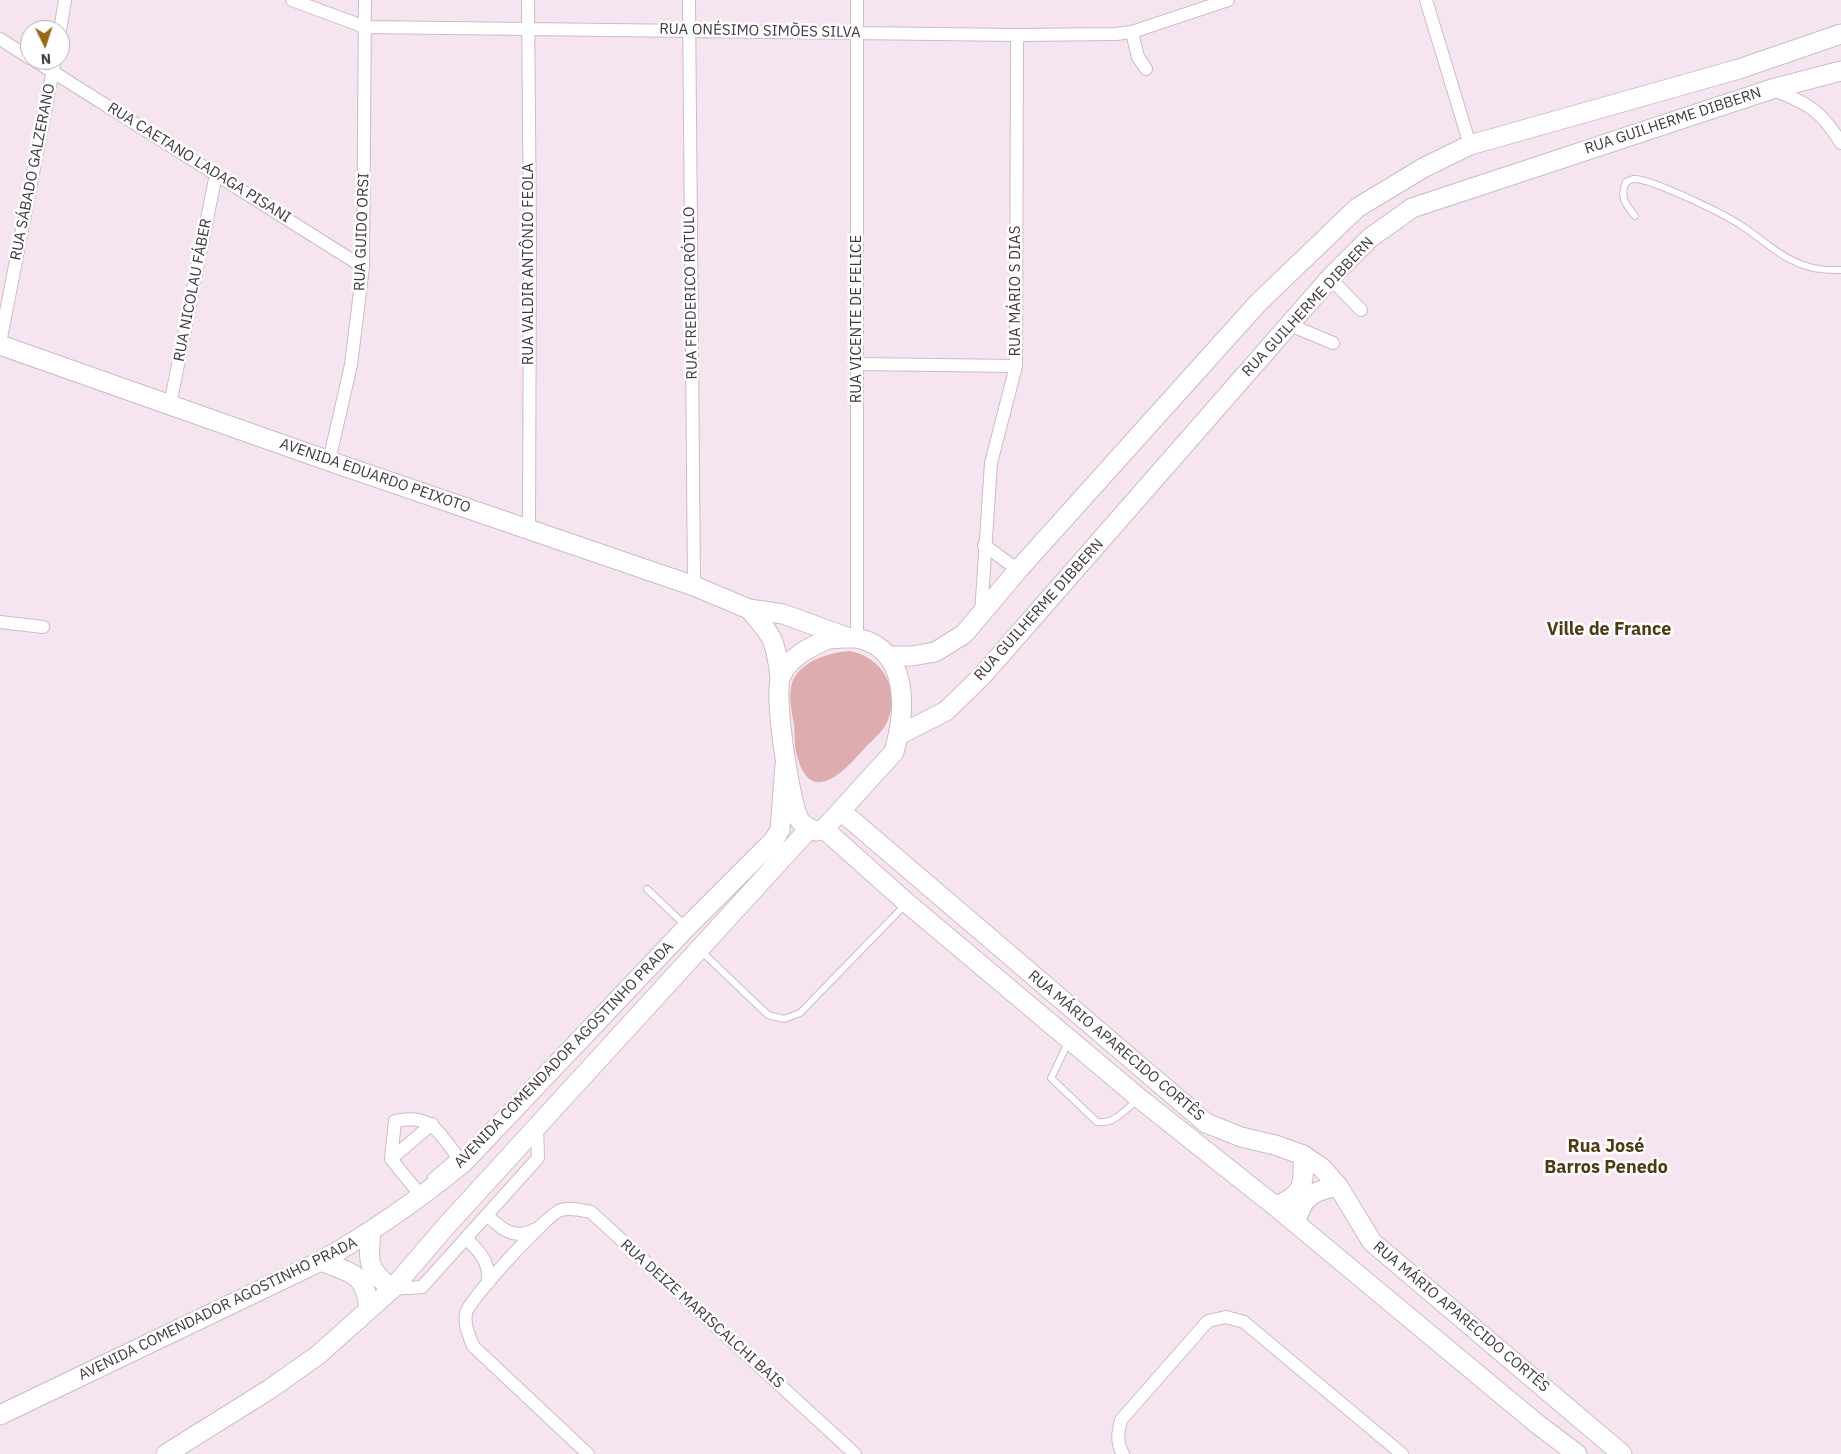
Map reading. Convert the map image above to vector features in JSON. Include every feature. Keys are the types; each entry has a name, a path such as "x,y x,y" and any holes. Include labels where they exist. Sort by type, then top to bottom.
{"street":[{"path":"62,20 65,0"},
{"name":"RUA ONÉSIMO SIMÕES SILVA","path":"292,0 365,27 1018,35 1116,34 1132,32 1228,0"},
{"name":"RUA GUIDO ORSI","path":"329,461 350,365 364,267 365,0"},
{"name":"RUA VALDIR ANTÔNIO FEOLA","path":"528,0 530,240 529,529"},
{"name":"RUA FREDERICO RÓTULO","path":"689,0 694,586"},
{"name":"RUA VICENTE DE FELICE","path":"853,638 857,364 857,0"},
{"path":"1426,0 1470,145"},
{"path":"1132,32 1138,57 1146,69"},
{"name":"RUA GUILHERME DIBBERN","path":"889,656 912,656 935,652 964,634 1018,570 1258,303 1357,208 1423,168 1470,145 1739,69 1841,34"},
{"name":"RUA MÁRIO S DIAS","path":"981,614 984,544 991,463 1016,366 1018,35"},
{"path":"0,39 20,52"},
{"name":"RUA SÁBADO GALZERANO","path":"0,344 53,70"},
{"name":"RUA CAETANO LADAGA PISANI","path":"60,70 216,174 364,267"},
{"name":"RUA GUILHERME DIBBERN","path":"899,735 946,711 982,676 1330,278 1370,238 1412,208 1772,89 1841,71"},
{"path":"1772,89 1804,102 1824,117 1841,143"},
{"name":"RUA NICOLAU FÁBER","path":"170,405 216,174"},
{"path":"1330,278 1361,310"},
{"path":"1288,324 1333,344"},
{"name":"AVENIDA EDUARDO PEIXOTO","path":"0,344 329,461 694,586 749,609 783,614 853,638 878,647 889,656"},
{"path":"857,364 1016,366"},
{"path":"984,544 1018,570"},
{"name":"AVENIDA EDUARDO PEIXOTO","path":"749,609 766,628 776,647 780,678 785,765"},
{"path":"0,622 43,628"},
{"path":"780,678 792,661 808,648 828,639 853,638"},
{"path":"889,656 896,669 901,686 899,735"},
{"name":"AVENIDA COMENDADOR AGOSTINHO PRADA","path":"166,1454 270,1389 318,1355 392,1288 698,948 817,829 841,811 894,752 899,735"},
{"name":"AVENIDA COMENDADOR AGOSTINHO PRADA","path":"0,1415 321,1261 371,1233 460,1159 773,841 780,830 785,765"},
{"name":"RUA MÁRIO APARECIDO CORTÊS","path":"785,765 796,812 801,822 817,829 1139,1098 1297,1223 1536,1423 1577,1454"},
{"name":"RUA MÁRIO APARECIDO CORTÊS","path":"841,811 1206,1123 1241,1136 1275,1144 1303,1156 1322,1168 1338,1186 1372,1242 1622,1454"},
{"path":"419,1193 391,1159 395,1121 412,1117 432,1124 460,1159"},
{"path":"391,1159 432,1124"},
{"path":"371,1233 368,1258 375,1275 392,1288 422,1287 538,1158 537,1126"},
{"path":"1275,1206 1291,1200 1300,1190 1304,1178 1303,1156"},
{"path":"1297,1223 1306,1198 1320,1189 1338,1186"},
{"name":"RUA DEIZE MARISCALCHI BAIS","path":"588,1454 473,1346 466,1328 466,1313 472,1300 540,1226 559,1210 575,1208 591,1212 856,1454"},
{"name":"RUA DEIZE MARISCALCHI BAIS","path":"487,1215 502,1230 529,1233 540,1226"},
{"path":"466,1238 481,1252 488,1265 488,1283"},
{"path":"321,1261 360,1280 367,1290 369,1309"},
{"path":"1121,1450 1118,1432 1121,1420 1208,1321 1226,1317 1244,1322 1402,1454"}],"lane":[{"path":"1635,216 1625,204 1622,191 1626,182 1633,179 1666,189 1712,210 1741,225 1802,265 1821,270 1841,270"},
{"path":"647,889 687,927"},
{"path":"698,948 768,1015 784,1019 800,1013 907,903"},
{"path":"1070,1039 1051,1078 1097,1122 1105,1124 1112,1121 1139,1098"}],"shaded area":[{"path":"849,651 870,659 885,675 890,685 892,696 888,720 878,735 839,774 829,780 812,781 804,773 796,751 790,699 792,683 801,669 816,659"}],"district":[{"name":"Ville de France","path":"1609,630"},
{"name":"Rua José Barros Penedo","path":"1606,1157"}]}
